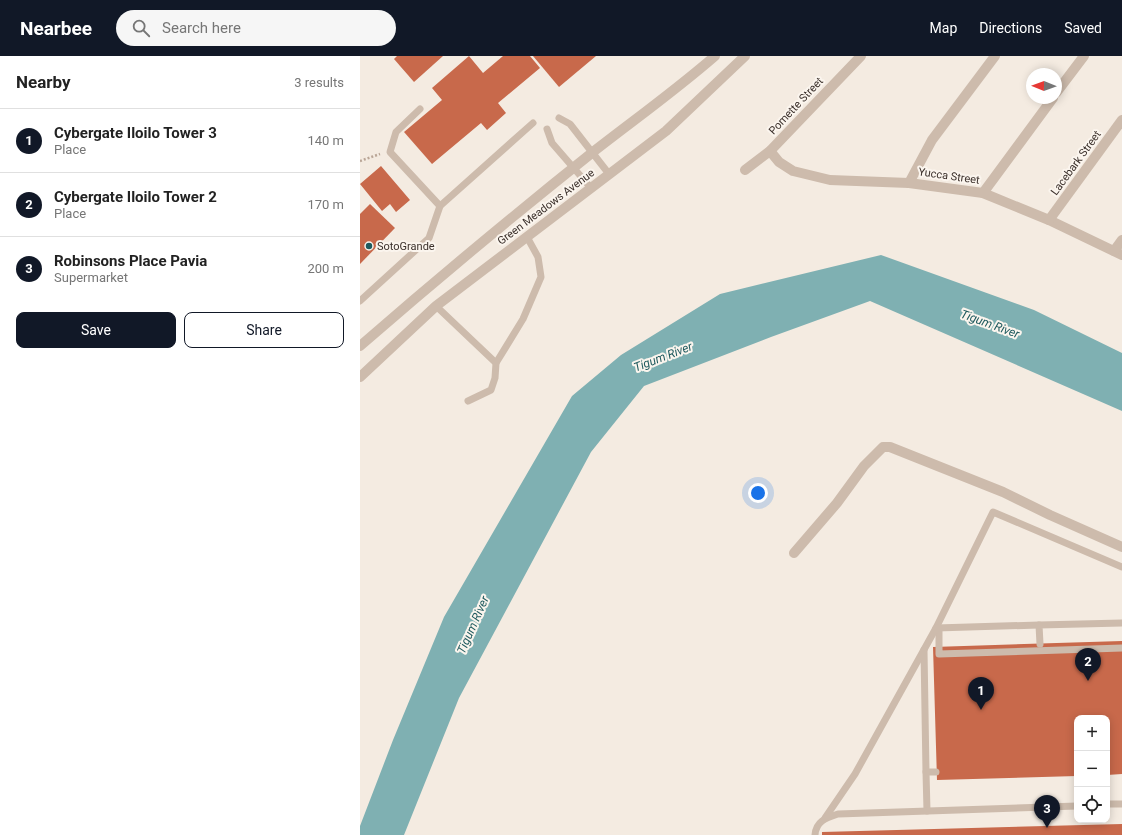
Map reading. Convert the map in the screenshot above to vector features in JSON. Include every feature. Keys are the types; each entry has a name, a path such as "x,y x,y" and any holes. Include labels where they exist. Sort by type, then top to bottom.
{"street":[{"name":"Green Meadows Avenue","path":"360,346 442,275 592,153 689,79 715,56"},
{"name":"Green Meadows Avenue","path":"360,377 436,306 666,131 746,56"},
{"name":"Pomette Street","path":"745,170 770,151 861,56"},
{"path":"909,183 932,140 995,56"},
{"path":"1062,85 1084,56"},
{"path":"983,193 1049,104"},
{"name":"Lacebark Street","path":"1049,220 1122,120"},
{"name":"Yucca Street","path":"770,151 779,162 793,171 830,180 909,183 983,193 1049,220 1118,253"},
{"path":"1118,253 1122,240"},
{"path":"794,553 837,503 864,466 883,447 890,447 1003,492 1122,547"}],"lane":[{"path":"420,109 396,132 390,152 440,206"},
{"path":"559,118 570,124 609,174"},
{"path":"360,301 429,238 440,206 533,123"},
{"path":"547,129 552,143 591,188"},
{"path":"468,400 491,390 495,378 496,363 523,319 541,277 538,257 527,237"},
{"path":"436,306 496,363"},
{"path":"815,835 819,824 825,818 855,774 937,628 993,512 1122,567"},
{"path":"937,628 1122,623"},
{"path":"1039,625 1040,644"},
{"path":"937,628 939,654 1122,648"},
{"path":"924,650 927,811"},
{"path":"926,772 936,772"},
{"path":"1110,804 1122,804"},
{"path":"825,818 838,814 853,813 1074,806"}],"path":[{"path":"360,161 390,152"}],"water":[{"name":"Tigum River","path":"881,255 1034,310 1122,353 1122,411 870,301 644,386 591,452 459,698 404,835 360,835 360,826 393,740 444,617 572,396 621,355 720,294"}],"building":[{"path":"397,56 443,56 414,82 394,59"},
{"path":"469,56 483,73 503,56 530,56 540,68 498,103 506,113 487,130 481,123 432,164 404,132 442,100 432,88"},
{"path":"533,56 596,56 559,87"},
{"path":"381,166 410,200 396,212 390,204 382,211 360,184"},
{"name":"SotoGrande","path":"370,204 395,228 360,264 360,214"},
{"path":"1122,641 1122,774 1110,775 1110,715 1074,715 1074,776 937,780 933,647"},
{"path":"1122,824 1122,835 822,835 822,832"}],"place":[{"name":"SotoGrande","path":"369,246"},
{"name":"Cybergate Iloilo Tower 2","path":"1088,681"},
{"name":"Cybergate Iloilo Tower 3","path":"981,710"},
{"name":"Robinsons Place Pavia","path":"1047,828"}]}
